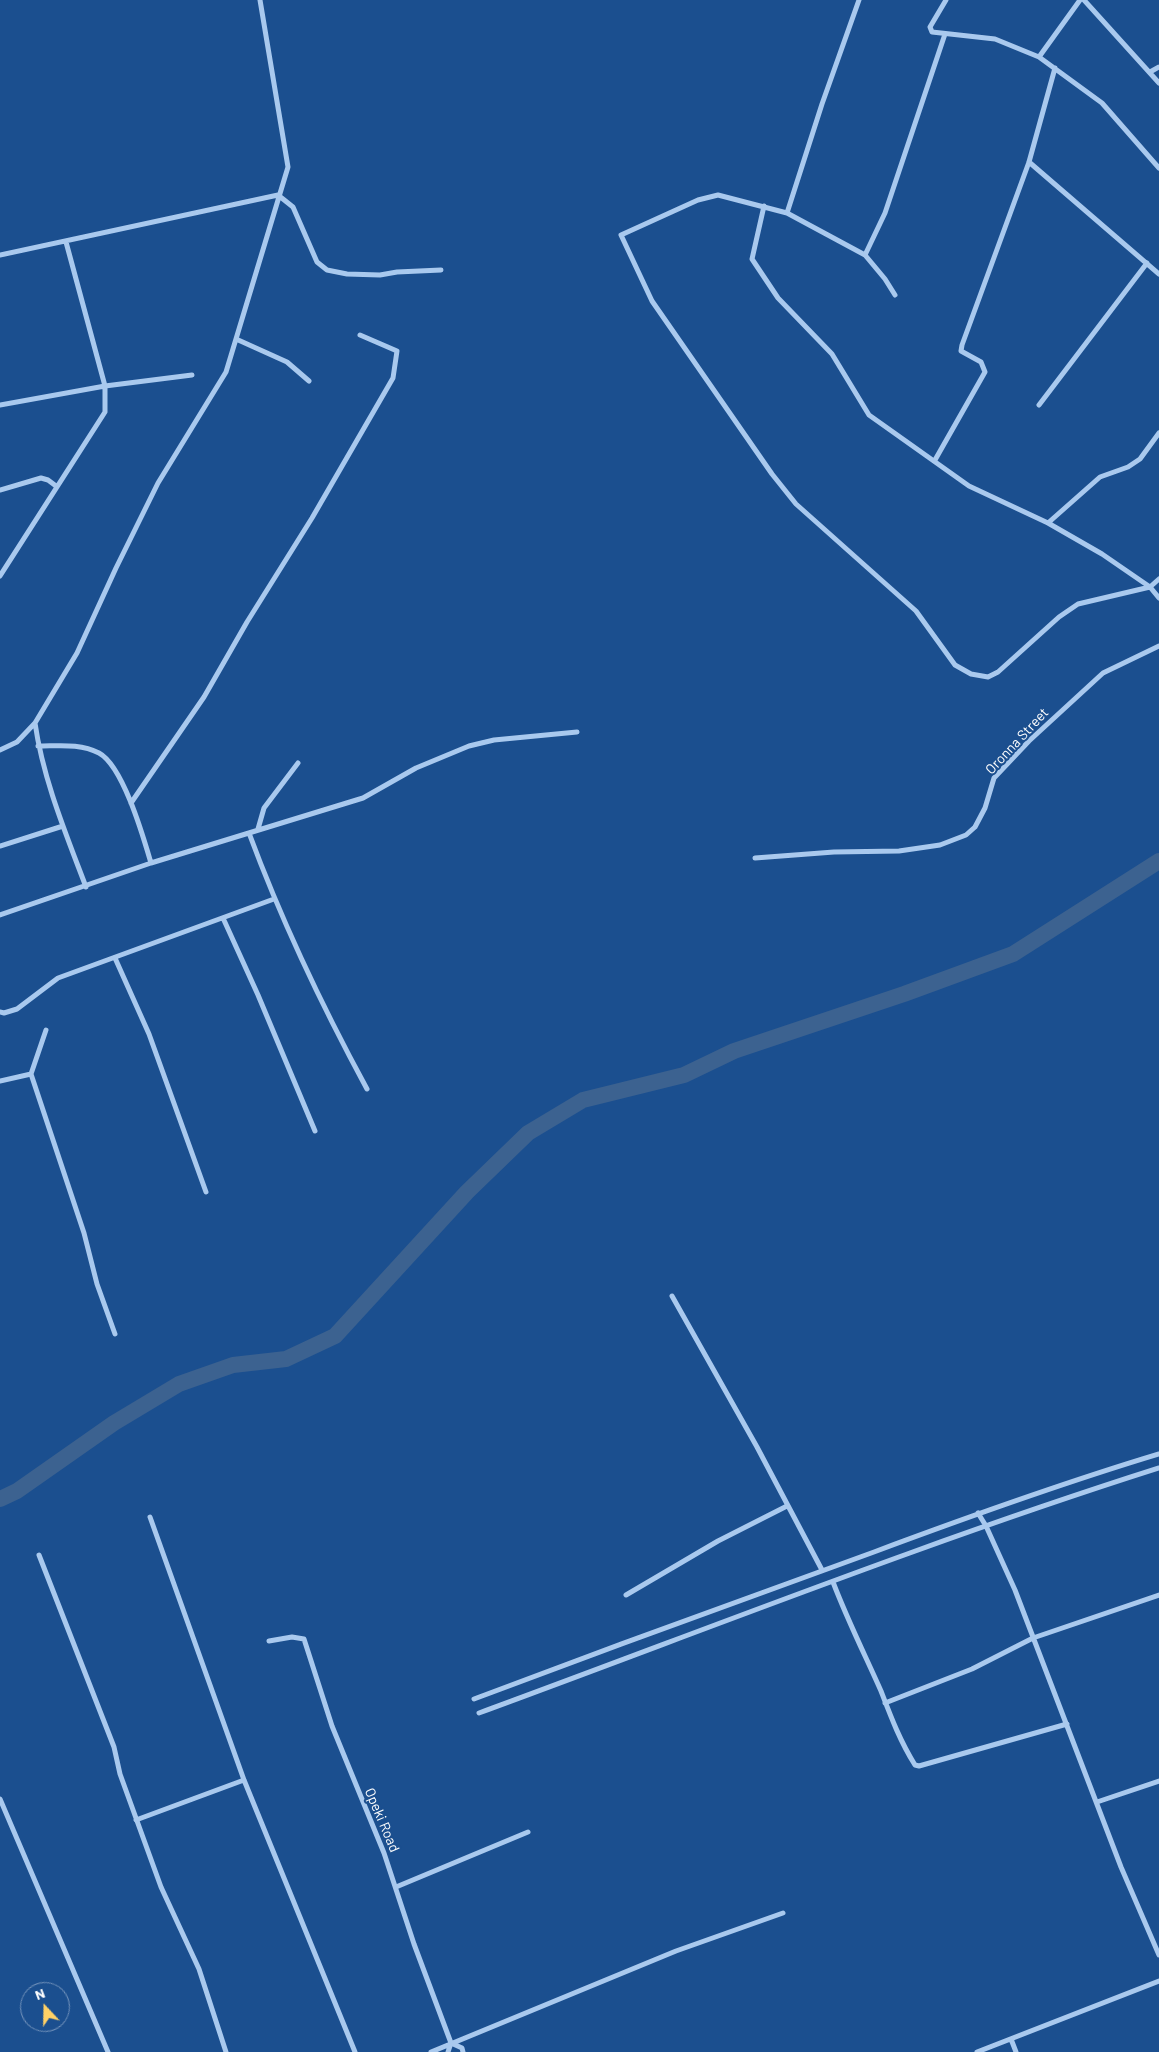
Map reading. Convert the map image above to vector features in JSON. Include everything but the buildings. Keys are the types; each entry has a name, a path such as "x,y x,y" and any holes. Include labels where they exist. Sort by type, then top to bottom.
{"street":[{"path":"0,750 17,742 35,723 77,652 158,483 226,372 288,167 260,0"},
{"path":"788,213 822,104 858,0"},
{"path":"946,0 930,30 945,34 995,39 1039,57 1102,103 1159,168"},
{"path":"1039,57 1082,0 1159,83"},
{"path":"865,255 885,213 945,34"},
{"path":"1150,72 1159,67"},
{"path":"935,460 986,372 981,362 961,351 962,345 1029,162 1055,68"},
{"path":"1029,162 1159,274"},
{"path":"0,255 278,195"},
{"path":"278,195 293,207 317,262 327,270 347,274 380,275 397,272 442,270"},
{"path":"895,295 885,279 865,255 827,232 788,213 718,195 698,200 621,235 652,301 784,489 796,504 916,611 955,665 971,674 988,677 998,672 1060,617 1078,604 1150,587 1159,578"},
{"path":"764,206 752,259 778,298 832,354 869,415 935,460 969,486 1048,522 1102,554 1150,587 1159,598"},
{"path":"0,576 105,412 105,386 66,242"},
{"path":"1039,405 1147,263"},
{"path":"131,803 204,697 247,622 312,518 393,378 397,351 360,335"},
{"path":"236,338 287,362 309,381"},
{"path":"0,405 105,386 192,375"},
{"path":"1048,522 1100,476 1128,466 1140,459 1159,433"},
{"path":"0,490 41,478 48,480 56,486"},
{"name":"Oronna Street","path":"755,858 834,852 899,851 940,845 966,835 975,827 985,808 994,778 1029,741 1104,673 1159,646"},
{"path":"35,723 38,746 86,887"},
{"path":"0,915 86,887 151,863 363,798 416,768 469,746 494,740 577,732"},
{"path":"38,746 77,746 100,754 110,761 131,803 151,863"},
{"path":"258,829 264,808 298,763"},
{"path":"0,846 64,826"},
{"path":"249,833 274,899 318,996 367,1090"},
{"path":"0,1012 4,1013 17,1009 58,978 274,899"},
{"path":"223,918 315,1131"},
{"path":"115,958 149,1034 206,1192"},
{"path":"46,1030 31,1074 81,1223 97,1284 115,1334"},
{"path":"0,1081 31,1074"},
{"path":"672,1296 757,1447 822,1570"},
{"path":"474,1699 978,1513 1159,1454"},
{"path":"479,1713 986,1526 1159,1468"},
{"path":"626,1595 718,1540 787,1506"},
{"path":"978,1513 986,1526 1015,1590 1121,1867 1159,1955"},
{"path":"150,1516 244,1780 354,2052"},
{"path":"38,1556 114,1747 120,1774 168,1903 199,1969 226,2052"},
{"path":"833,1582 885,1703 892,1724 915,1765 919,1766 1067,1724"},
{"path":"885,1703 972,1669 1033,1638 1159,1595"},
{"name":"Opeki Road","path":"269,1641 292,1637 304,1639 332,1726 375,1830 414,1944 451,2043"},
{"path":"136,1820 244,1780"},
{"path":"1097,1802 1159,1781"},
{"path":"0,1799 1,1807 108,2052"},
{"path":"396,1887 528,1832"},
{"path":"431,2052 676,1951 783,1913"},
{"path":"977,2052 1159,1981"},
{"path":"1011,2039 1016,2052"},
{"path":"448,2052 451,2043"},
{"path":"451,2043 462,2048 463,2052"}],"waterway":[{"path":"0,1499 17,1491 114,1423 179,1384 233,1365 286,1359 335,1336 467,1192 528,1133 583,1100 684,1075 734,1051 904,994 1013,954 1159,861"}]}
